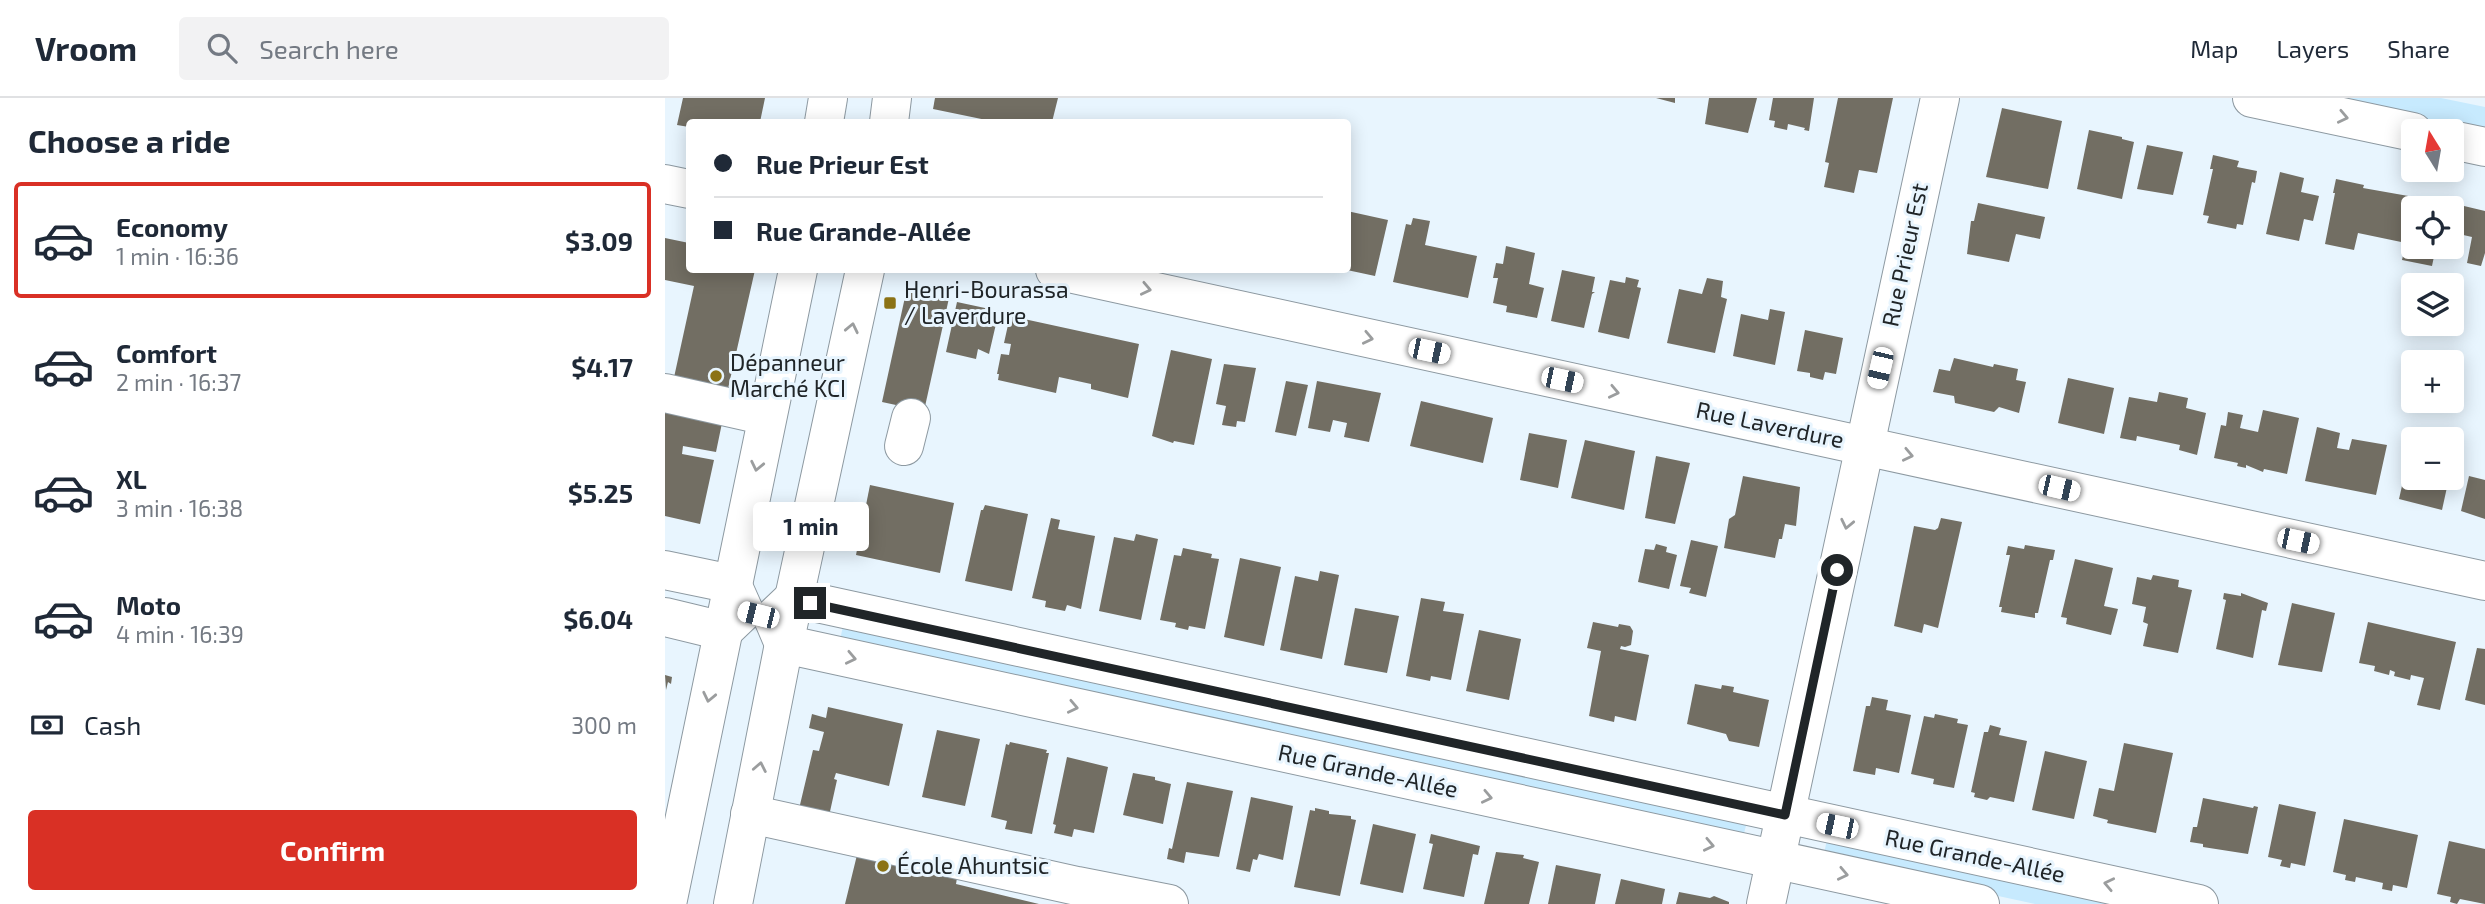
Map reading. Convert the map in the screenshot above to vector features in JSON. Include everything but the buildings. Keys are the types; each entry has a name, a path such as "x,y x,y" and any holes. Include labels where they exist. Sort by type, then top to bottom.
{"street":[{"path":"824,119 828,98"},
{"path":"889,119 892,98"},
{"name":"Rue Prieur Est","path":"1766,904 1940,98"},
{"path":"2252,98 2401,129"},
{"path":"2464,143 2485,148"},
{"path":"665,184 686,188"},
{"path":"733,904 750,814 767,416 797,273"},
{"path":"667,904 676,799 758,614 864,273"},
{"name":"Rue Laverdure","path":"1069,273 2485,581"},
{"path":"665,393 767,416"},
{"name":"Rue Grande-Allée","path":"665,570 758,614 1776,860 1980,904"},
{"name":"Rue Grande-Allée","path":"665,617 758,614 1785,815 2199,904"},
{"path":"750,814 1169,904"}],"shaded area":[{"path":"2314,98 2441,98 2485,107 2485,134 2464,130 2464,119 2414,119"},
{"path":"844,621 1748,818 1742,841 839,645"},
{"path":"1828,835 2146,904 2035,904 1823,858"}],"place":[{"name":"Henri-Bourassa / Laverdure","path":"890,303"},
{"name":"Dépanneur Marché KCI","path":"716,376"},
{"name":"École Ahuntsic","path":"883,866"}],"route":[{"path":"810,603 1785,815 1837,570"}]}
